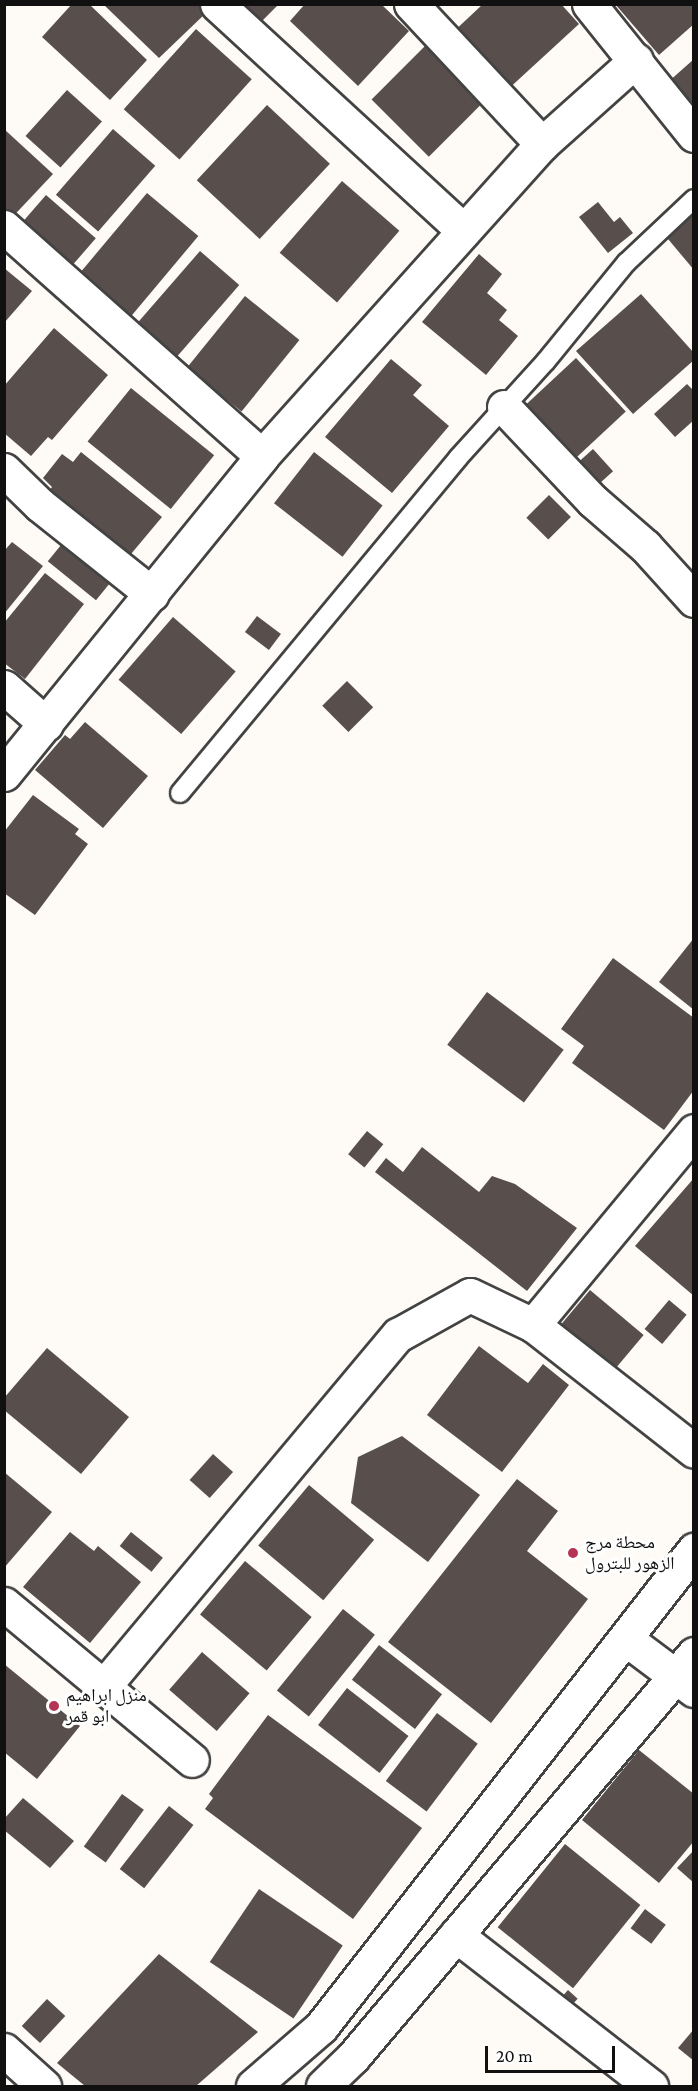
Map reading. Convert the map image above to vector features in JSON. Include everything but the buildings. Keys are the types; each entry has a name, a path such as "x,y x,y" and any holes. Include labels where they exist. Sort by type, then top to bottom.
{"street":[{"path":"217,4 464,231"},
{"path":"411,4 542,144"},
{"path":"590,4 693,135"},
{"path":"4,774 262,456 542,144 636,60"},
{"path":"4,227 262,456"},
{"path":"504,407 593,501 645,546 693,600"},
{"path":"4,470 40,505 152,594"},
{"path":"4,687 46,724"},
{"path":"533,1325 693,1131"},
{"path":"104,1686 398,1335 470,1295 533,1325 693,1451"},
{"path":"253,2086 321,2027 626,1640 693,1550"},
{"path":"4,1604 192,1760"},
{"path":"323,2086 353,2057 456,1935 688,1673 626,1640"},
{"path":"456,1935 651,2086"},
{"path":"4,2050 44,2086"}],"lane":[{"path":"180,794 626,263 693,199"}],"place":[{"name":"محطة مرج الزهور للبترول","path":"573,1553"},
{"name":"منزل ابراهيم ابو قمر","path":"54,1706"}]}
